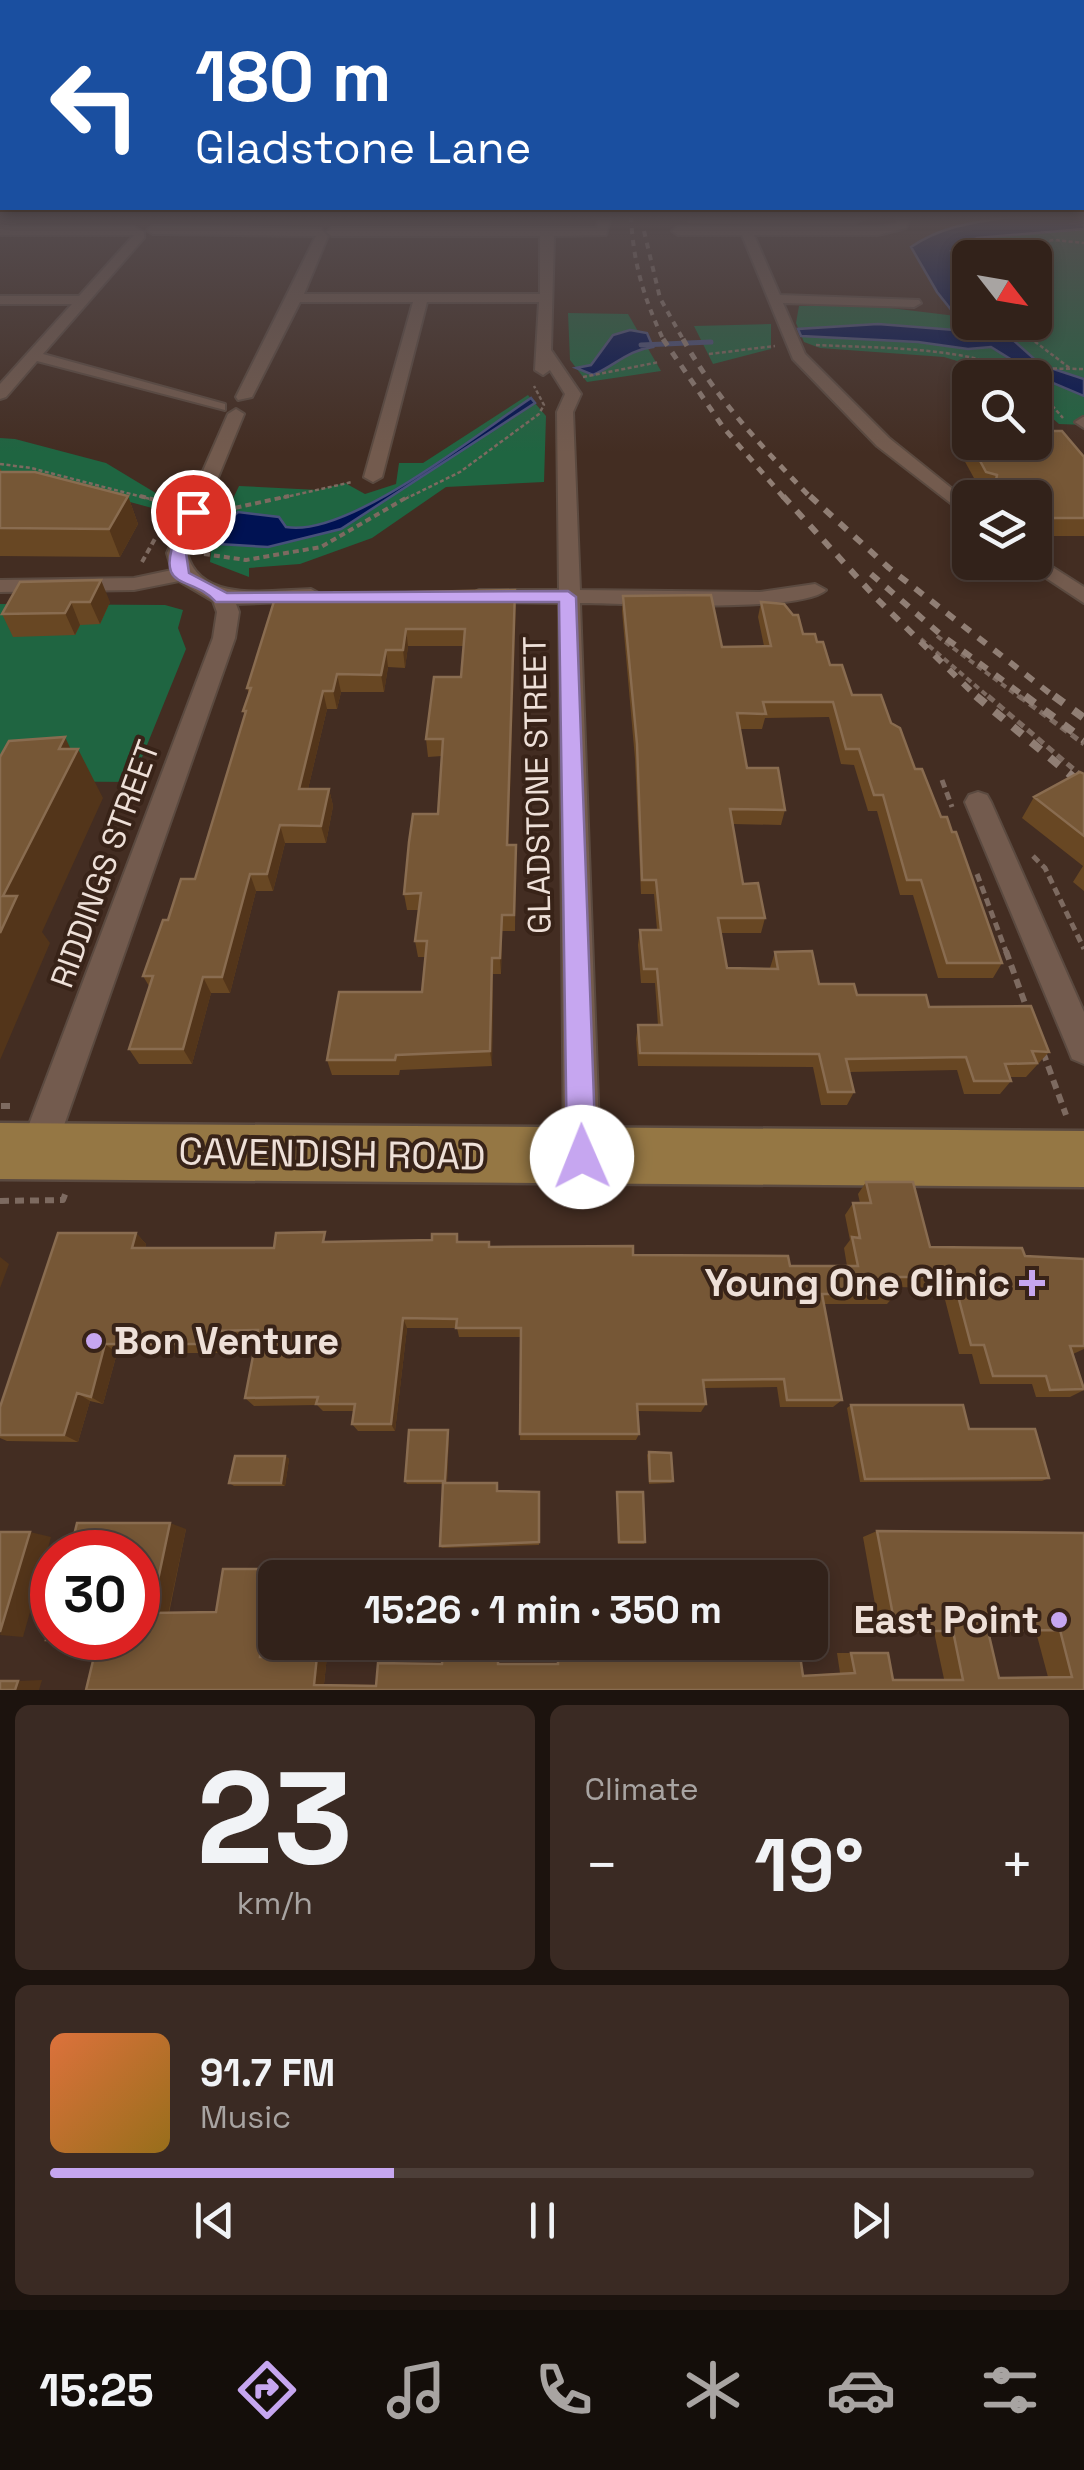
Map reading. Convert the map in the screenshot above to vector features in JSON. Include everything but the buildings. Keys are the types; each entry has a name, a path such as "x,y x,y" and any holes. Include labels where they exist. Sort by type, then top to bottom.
{"main road":[{"name":"CAVENDISH ROAD","path":"29,1152 582,1157 1075,1137"}],"street":[{"path":"0,394 88,295"},
{"path":"296,295 233,406 178,553 181,574 190,583 216,591 222,598 333,596"},
{"name":"GLADSTONE STREET","path":"546,295 543,370 573,394 565,412 582,1157"},
{"path":"775,295 788,337 808,366 883,442 950,497"},
{"path":"295,298 546,298"},
{"path":"374,477 421,298"},
{"path":"0,300 84,300"},
{"path":"777,300 914,303"},
{"path":"34,356 233,406"},
{"path":"0,586 101,586 152,582 181,574"},
{"path":"1052,574 1084,597"},
{"path":"450,596 760,598 815,590"},
{"name":"RIDDINGS STREET","path":"29,1152 224,638 228,612 222,598"},
{"path":"968,813 1084,1049"}],"path":[{"path":"709,354 788,337 929,351 972,360"},
{"path":"1033,340 1070,369"},
{"path":"198,554 216,553 246,560 321,547 421,489 460,472 520,429 544,405 533,386 659,362"},
{"path":"1052,369 1084,369"},
{"path":"1052,405 1063,418 1084,422"},
{"path":"0,464 172,504 168,517"},
{"path":"222,512 351,482"},
{"path":"101,586 112,570 138,570 161,529"},
{"path":"937,636 1084,744"},
{"path":"921,638 1084,778"},
{"path":"942,780 968,813"},
{"path":"1030,854 1045,868 1084,948"},
{"path":"970,856 1032,1022"},
{"path":"1039,1041 1075,1137"},
{"path":"0,1201 29,1152 1,1106"}],"green space":[{"path":"1052,295 1084,295 1084,379 1052,369 1052,360 1035,360 1013,340 1052,340"},
{"path":"799,306 874,306 952,316 952,340 985,340 1009,360 954,360 820,348 804,342 796,323"},
{"path":"568,313 628,314 661,371 587,382 570,360"},
{"path":"771,324 771,349 713,364 694,326"},
{"path":"1052,381 1084,396 1084,425 1059,424 1052,418"},
{"path":"528,395 546,416 544,482 446,487 372,538 300,564 249,568 249,577 210,562 212,543 239,486 318,490 345,483 365,494 396,484 399,463 423,463"},
{"path":"0,438 106,463 159,495 172,495 163,511 20,472 0,471"},
{"path":"0,604 165,605 183,610 178,628 186,649 132,782 0,781"}],"shaded area":[{"path":"939,295 952,295 952,311"},
{"path":"878,324 952,330 952,340 1013,340 1035,360 1012,360 991,347 968,349 918,342 801,336 798,329"},
{"path":"630,330 647,333 653,347 593,375 576,368 591,365 613,335"},
{"path":"1052,369 1084,379 1084,396 1052,383"},
{"path":"531,398 535,403 341,529 268,547 219,544 212,536 238,512 279,517 286,527 312,526 343,517 412,480"}],"waterway":[{"path":"641,345 711,342"}],"railway":[{"path":"646,295 663,340"},
{"path":"659,295 684,341"},
{"path":"683,339 726,403 812,499"},
{"path":"663,340 723,427 785,499"},
{"path":"783,496 877,599 979,699"},
{"path":"810,496 889,568 1057,699"},
{"path":"871,574 940,634 1028,699"},
{"path":"976,696 1084,786"},
{"path":"1025,696 1084,740"},
{"path":"1054,696 1084,718"}],"place":[{"name":"Young One Clinic","path":"1032,1283"},
{"name":"Bon Venture","path":"94,1341"},
{"name":"East Point","path":"1059,1620"}],"route":[{"path":"193,512 178,553 181,574 190,583 216,591 222,598 568,597 582,1157"}]}
